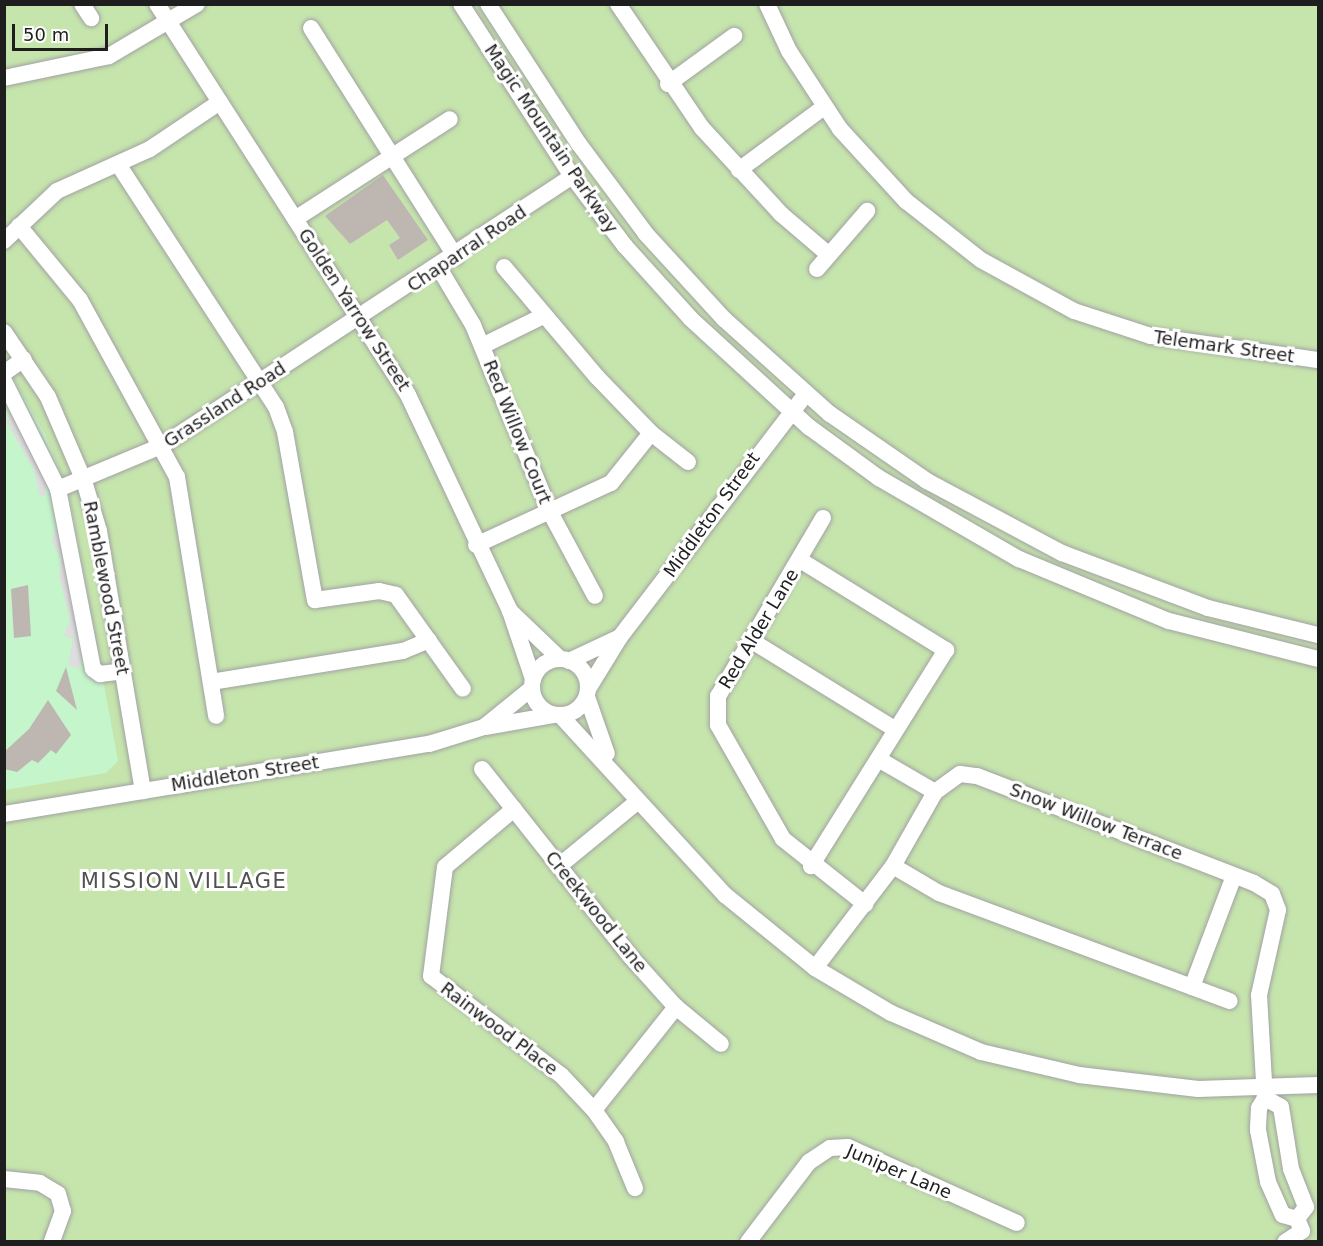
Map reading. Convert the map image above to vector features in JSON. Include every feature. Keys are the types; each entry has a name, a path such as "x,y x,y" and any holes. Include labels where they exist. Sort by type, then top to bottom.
{"street":[{"name":"Golden Yarrow Street","path":"157,4 360,318 422,421 476,545 510,611 532,684"},
{"path":"4,78 91,62 169,24 197,4"},
{"name":"Magic Mountain Parkway","path":"461,4 573,176 659,285 791,412 879,478 1019,560 1169,621 1318,659"},
{"name":"Magic Mountain Parkway","path":"488,4 579,144 646,234 724,319 806,394 927,481 1062,553 1208,608 1318,635"},
{"path":"618,4 668,84 739,170 829,255"},
{"name":"Telemark Street","path":"767,4 824,107 906,201 941,232 1030,290 1151,336 1318,360"},
{"path":"311,28 394,155 456,257"},
{"path":"668,84 734,36"},
{"path":"4,241 57,191 118,164 220,102"},
{"path":"739,170 824,107"},
{"path":"295,219 450,118"},
{"path":"118,164 258,384 285,432 315,600 391,592 429,640 463,689"},
{"name":"Chaparral Road","path":"360,318 456,257 573,176"},
{"path":"817,268 867,211"},
{"path":"19,226 80,300 164,445 186,509 216,716"},
{"path":"504,267 543,315 651,433 688,462"},
{"name":"Red Willow Court","path":"439,268 482,346 550,512 595,596"},
{"path":"482,346 543,315"},
{"name":"Grassland Road","path":"58,489 84,481 164,445 360,318"},
{"name":"Ramblewood Street","path":"4,333 48,397 84,481 123,671 143,791"},
{"path":"4,373 24,359"},
{"path":"4,381 58,489 92,665 100,675 123,671"},
{"name":"Middleton Street","path":"587,693 620,637 806,394"},
{"path":"476,545 611,483 651,433"},
{"name":"Red Alder Lane","path":"823,518 718,696 718,725 783,839 811,866 865,904"},
{"path":"800,560 946,650 880,760 811,866"},
{"name":"Golden Yarrow Street","path":"510,611 565,660"},
{"name":"Middleton Street","path":"565,660 620,637"},
{"path":"211,682 403,651 429,640"},
{"path":"752,641 896,730"},
{"path":"610,764 587,693 584,671 565,660 543,665 532,684 538,705 557,715 610,764 638,801 725,895 815,968 891,1013 981,1052 1079,1075 1198,1089 1265,1094 1318,1085"},
{"name":"Middleton Street","path":"484,727 532,684"},
{"path":"557,715 576,711 587,693"},
{"name":"Middleton Street","path":"4,814 429,744 484,727 557,715"},
{"path":"880,760 935,792"},
{"name":"Creekwood Lane","path":"482,769 676,1007 721,1044"},
{"name":"Snow Willow Terrace","path":"815,968 893,866 935,792 960,774 977,776 1234,876 1272,894 1278,910 1258,995 1265,1094 1259,1108 1262,1160 1283,1215 1299,1225"},
{"path":"559,866 638,801"},
{"name":"Rainwood Place","path":"514,809 445,867 432,976 561,1075 594,1110 616,1142 635,1188"},
{"path":"893,866 939,893 1230,1001"},
{"path":"1192,987 1234,876"},
{"path":"594,1110 676,1007"},
{"path":"1265,1094 1281,1107 1289,1158 1306,1207 1299,1225 1286,1242"},
{"name":"Juniper Lane","path":"748,1242 809,1162 830,1148 848,1147 1017,1223"},
{"path":"4,1179 40,1183 58,1194 63,1211 52,1242"}],"green space":[{"path":"5,5 1318,5 1318,1241 5,1242"},
{"path":"5,364 45,434 69,494 118,761 106,773 5,790"}],"shaded area":[{"path":"10,406 47,485 45,496 39,495 34,470 7,423"},
{"path":"58,523 82,659 78,669 68,665 73,639 64,635 70,619 59,577 61,560 52,540"}],"building":[{"path":"383,175 428,240 398,260 389,245 400,238 387,220 350,244 325,216"},
{"path":"28,585 31,636 14,638 11,589"},
{"path":"66,667 77,710 56,691"},
{"path":"48,700 71,735 56,754 51,750 38,763 32,760 17,772 4,769 4,752 29,729"}],"district":[{"name":"MISSION VILLAGE","path":"184,881"}]}
